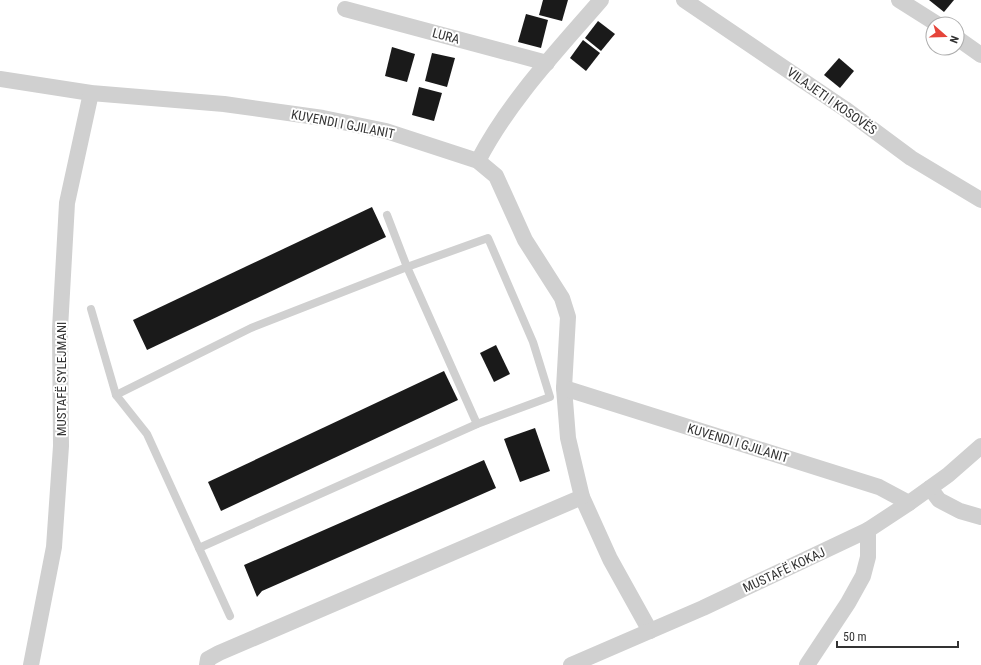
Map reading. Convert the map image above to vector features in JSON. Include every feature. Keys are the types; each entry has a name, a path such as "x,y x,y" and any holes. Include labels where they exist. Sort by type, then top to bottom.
{"street":[{"path":"478,161 488,142 509,110 546,63 601,0"},
{"name":"VILAJETI I KOSOVËS","path":"684,0 845,109 911,158 981,200"},
{"path":"899,0 925,16"},
{"name":"LURA","path":"345,9 546,63"},
{"path":"965,44 981,55"},
{"name":"KUVENDI I GJILANIT","path":"0,79 91,93 224,104 323,118 386,131 478,161 496,176 525,240 562,298 568,317 564,388 879,487 909,503"},
{"name":"MUSTAFË SYLEJMANI","path":"31,665 54,547 60,446 60,329 67,203 91,93"},
{"path":"564,388 568,438 582,497 610,559 650,631"},
{"name":"MUSTAFË KOKAJ","path":"571,665 703,608 868,530 948,475 981,446"},
{"path":"930,488 939,500 960,511 981,517"},
{"path":"206,665 208,659 219,653 582,497"},
{"path":"808,665 848,603 863,576 868,557 868,530"}],"lane":[{"path":"387,215 406,267 477,424"},
{"path":"116,395 251,328 406,267 488,238 533,342 550,397"},
{"path":"91,309 116,395 147,434 230,616"},
{"path":"199,548 477,424 550,397 564,388"}],"building":[{"path":"543,0 568,0 562,21 539,15"},
{"path":"929,0 954,0 944,12"},
{"path":"526,14 548,20 541,48 518,42"},
{"path":"598,21 615,34 601,51 585,38"},
{"path":"583,40 600,53 586,71 570,58"},
{"path":"392,47 415,54 407,82 385,76"},
{"path":"432,53 455,58 447,87 425,81"},
{"path":"839,58 854,71 840,88 824,75"},
{"path":"419,87 442,93 434,121 412,115"},
{"path":"372,207 386,237 147,350 133,320"},
{"path":"496,345 510,374 494,382 480,353"},
{"path":"444,371 458,400 221,511 208,482"},
{"path":"535,428 550,471 520,482 504,439"},
{"path":"484,460 496,488 262,591 257,597 244,565"}]}
